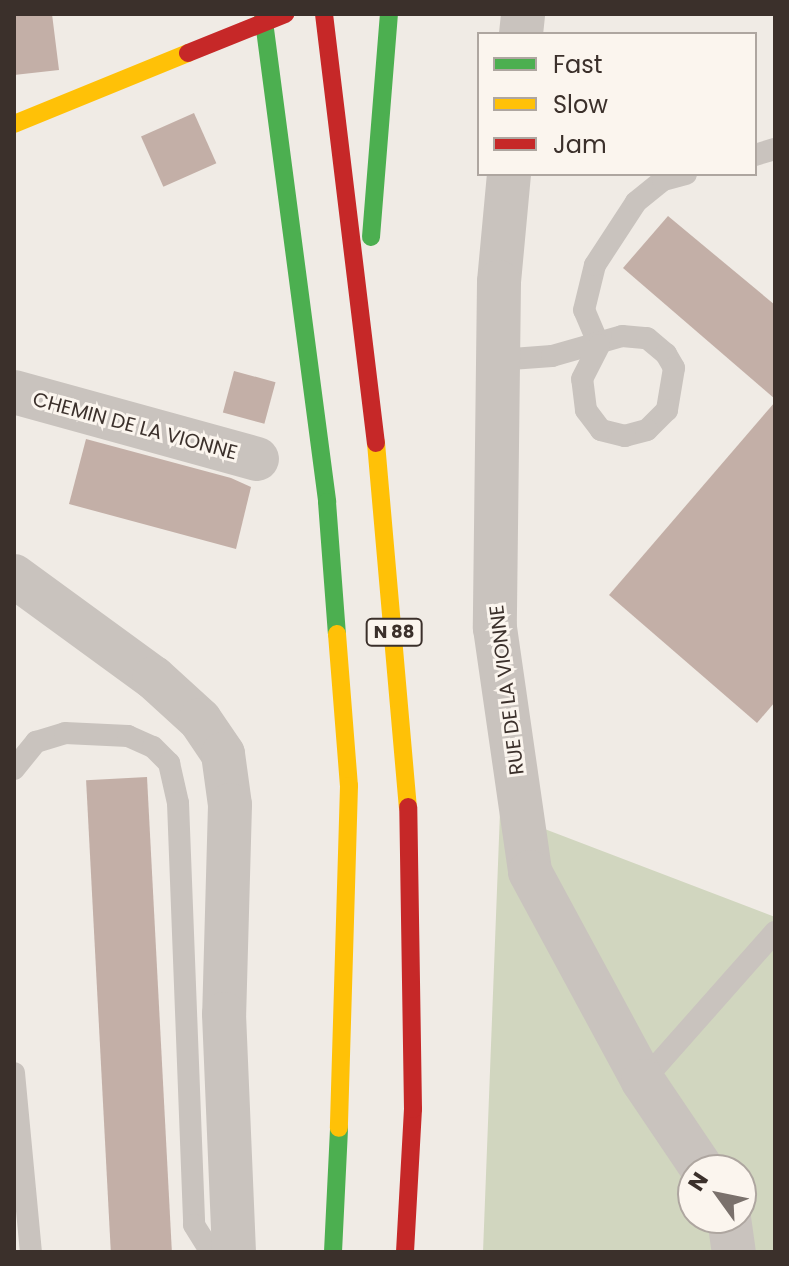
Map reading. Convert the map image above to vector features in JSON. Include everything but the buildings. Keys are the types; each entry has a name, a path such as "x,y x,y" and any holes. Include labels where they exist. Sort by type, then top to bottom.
{"main road":[{"name":"N 88","path":"263,14 327,502 349,786 343,1053 333,1252"},
{"path":"14,124 285,14"},
{"name":"N 88","path":"324,14 364,323 408,777 413,1109 405,1252"},
{"path":"364,323 389,14"},
{"path":"320,1252 343,1053"}],"street":[{"name":"RUE DE LA VIONNE","path":"509,176 499,282 495,628 530,872 643,1081 692,1154"},
{"name":"CHEMIN DE LA VIONNE","path":"14,392 257,459"},
{"path":"14,576 154,678 200,720 223,754 230,805 224,1014 234,1252"}],"lane":[{"path":"498,360 552,356 599,345 622,336 647,338 674,368 667,410 647,430 625,436 601,430 586,410 582,379 599,345 584,310 595,265 636,202 663,180 678,176"},
{"path":"14,769 36,742 65,733 128,736 153,747 169,763 178,803 194,1225 211,1252"},
{"path":"643,1081 775,932"},
{"path":"14,1073 31,1252"}],"green space":[{"path":"500,812 775,917 775,1252 483,1252"}],"traffic: fast":[{"path":"263,14 327,502 337,634"},
{"path":"371,237 389,14"},
{"path":"333,1252 339,1128"}],"traffic: slow":[{"path":"14,124 188,53"},
{"path":"376,443 408,807"},
{"path":"337,634 349,786 339,1128"}],"traffic: jam":[{"path":"188,53 285,14"},
{"path":"324,14 376,443"},
{"path":"405,1252 413,1109 408,807"}]}
